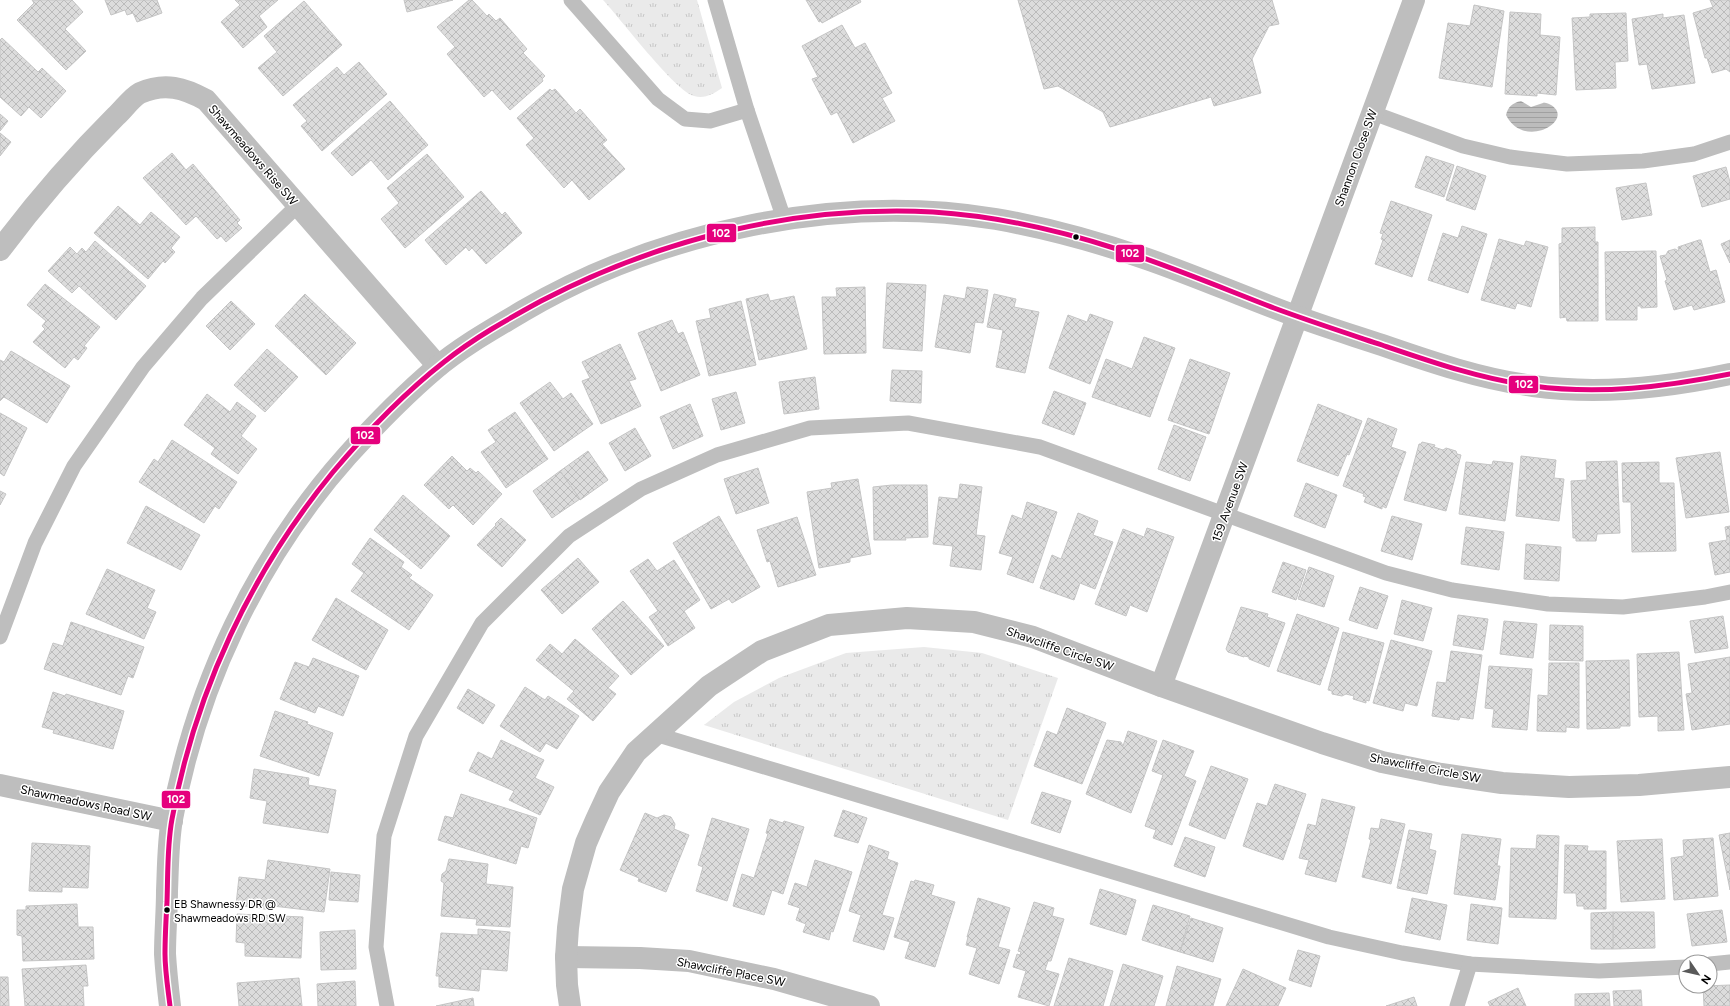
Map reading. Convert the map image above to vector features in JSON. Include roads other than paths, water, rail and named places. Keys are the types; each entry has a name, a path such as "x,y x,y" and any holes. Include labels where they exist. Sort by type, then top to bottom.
{"street":[{"name":"Shannon Close SW","path":"1297,316 1414,0"},
{"name":"Shawmeadows Rise SW","path":"0,250 25,216 96,136 139,94 158,88 176,87 191,92 206,100 438,366"},
{"path":"170,1006 165,957 168,869 172,821 204,698 228,641 260,577 295,522 335,470 374,426 438,366 477,338 553,294 616,265 682,242 746,225 784,219 851,213 900,211 949,214 996,219 1072,236 1148,259 1297,316 1454,369 1533,386 1585,390 1653,387 1730,374"},
{"name":"159 Avenue SW","path":"1161,686 1226,514 1297,316"},
{"name":"Shawcliffe Circle SW","path":"570,1006 567,985 566,957 573,889 586,843 609,792 636,752 709,686 762,651 829,626 907,618 974,622 1033,637 1161,686 1322,743 1382,762 1441,774 1502,783 1569,788 1639,785 1730,777"},
{"name":"Shawmeadows Road SW","path":"0,785 172,821"},
{"name":"Shawcliffe Place SW","path":"566,957 640,958 689,961 774,979 869,1006"}],"lane":[{"path":"571,0 658,99 686,118 710,120 747,110"},
{"path":"715,0 747,110 784,219"},
{"path":"1373,112 1463,146 1510,156 1567,164 1643,161 1694,154 1730,142"},
{"path":"0,637 35,543 74,466 143,367 202,298 297,206"},
{"path":"387,1006 376,947 384,836 416,736 482,623 569,536 641,489 717,455 810,428 908,423 1040,447 1386,573 1452,590 1548,604 1623,607 1705,597 1730,592"},
{"path":"655,734 1329,937 1402,953 1470,964 1599,971 1678,967"},
{"path":"1718,963 1730,962"},
{"path":"1457,1006 1470,964"}],"place":[{"name":"EB Shawnessy DR @ Shawmeadows RD SW","path":"167,910"}]}
